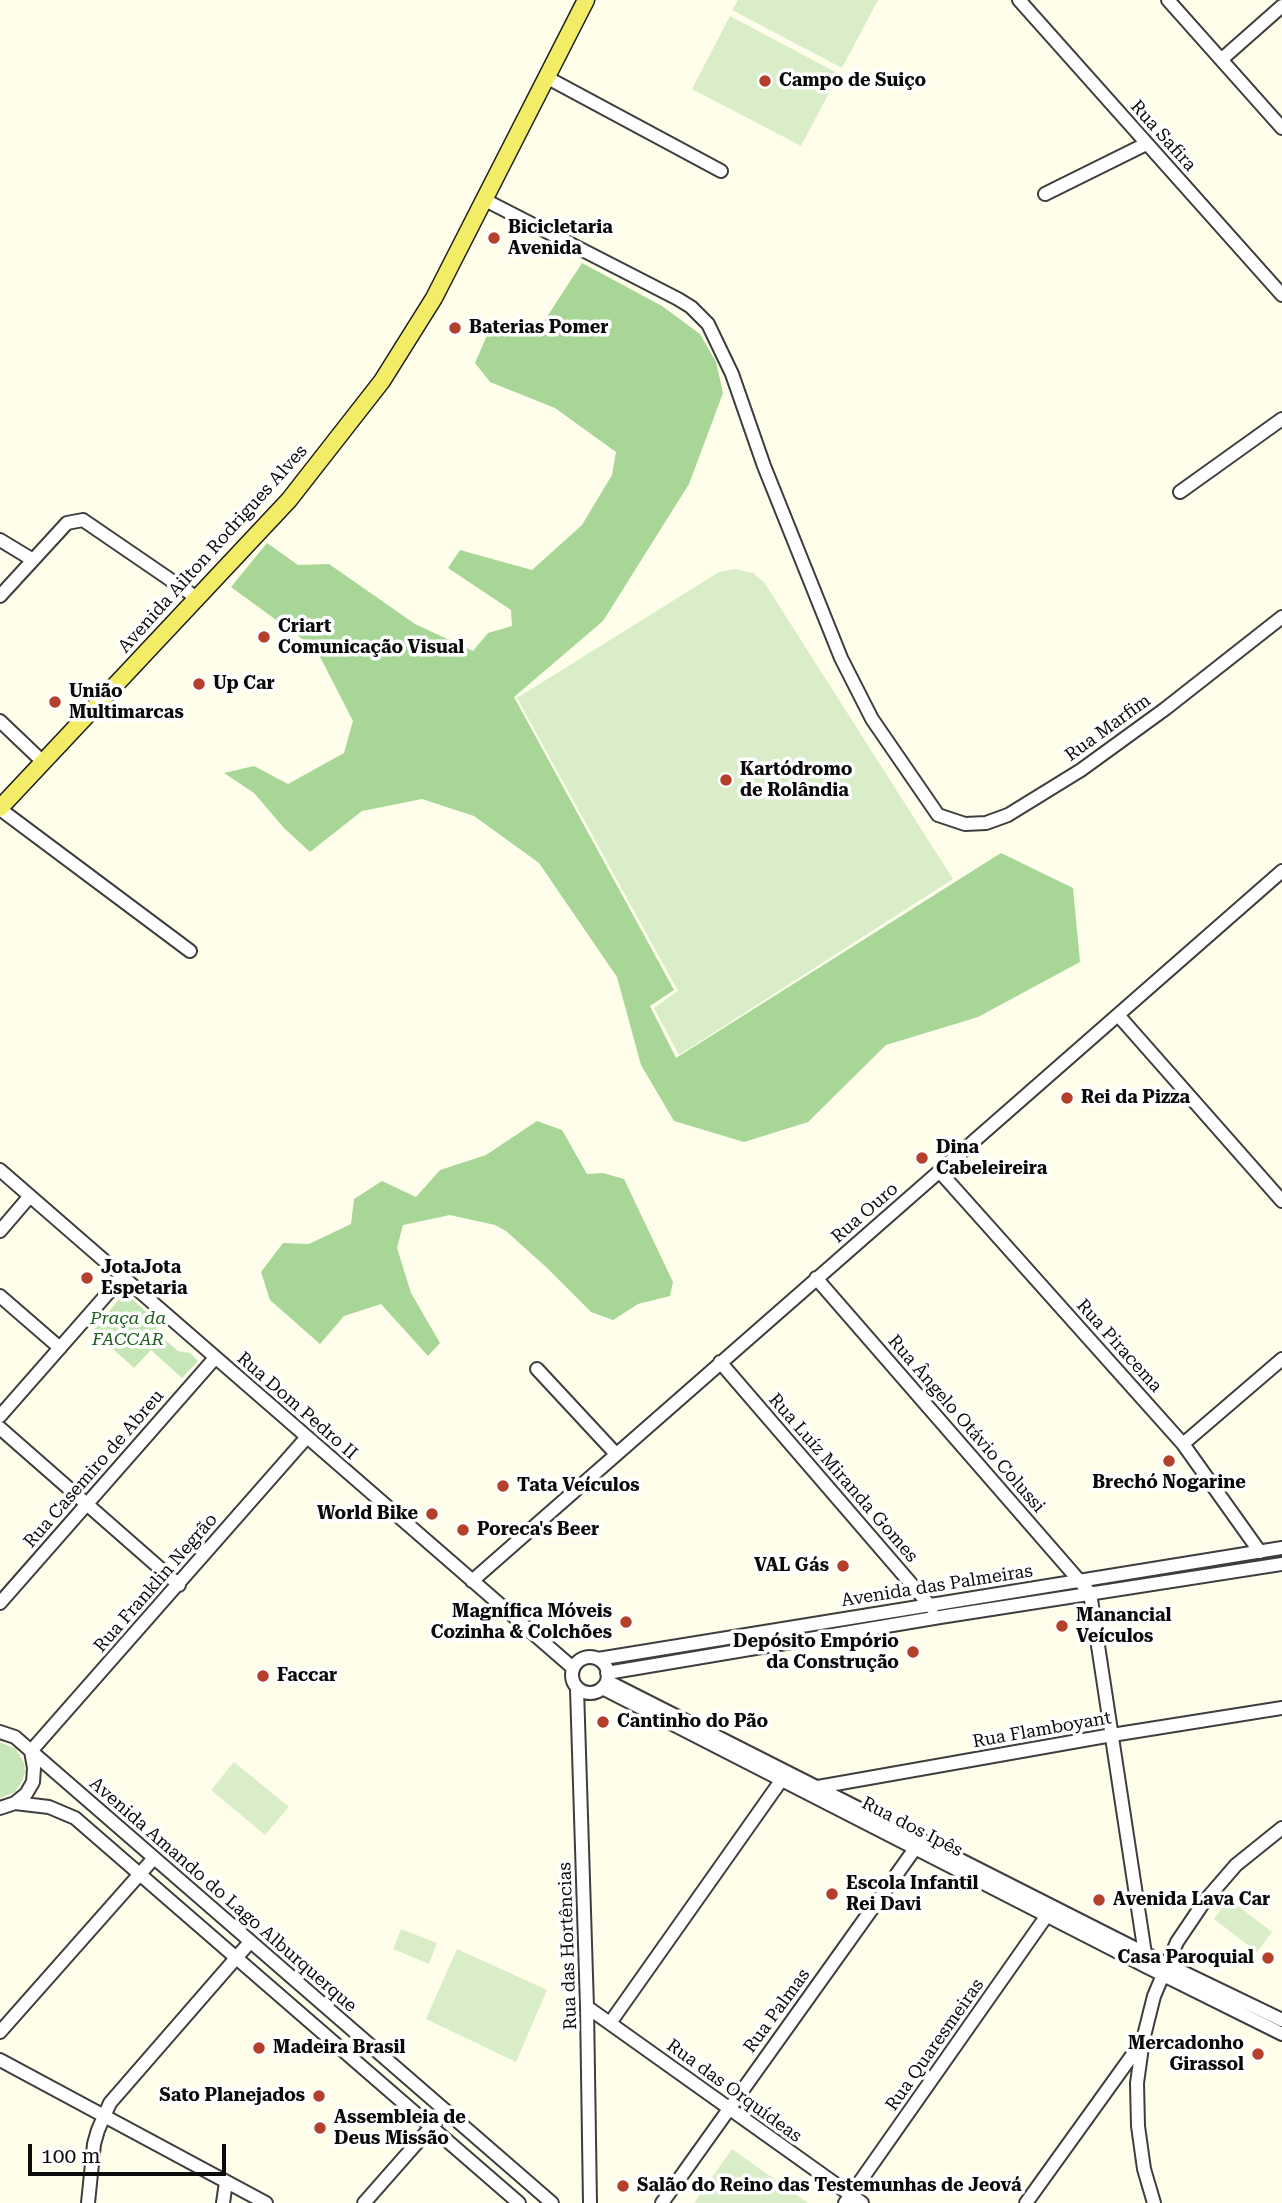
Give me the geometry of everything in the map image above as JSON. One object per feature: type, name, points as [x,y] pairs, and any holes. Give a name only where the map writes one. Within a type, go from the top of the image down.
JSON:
[{"type":"main road","name":"Avenida Ailton Rodrigues Alves","points":[[0,808],[289,500],[382,381],[424,315],[586,0]]},
{"type":"street","name":"Rua Safira","points":[[1019,0],[1282,295]]},
{"type":"street","points":[[1168,0],[1282,128]]},
{"type":"street","points":[[1222,59],[1282,6]]},
{"type":"street","points":[[546,78],[721,171]]},
{"type":"street","points":[[1045,194],[1146,144]]},
{"type":"street","name":"Rua Marfim","points":[[485,200],[678,299],[691,307],[708,324],[732,374],[773,489],[841,657],[872,719],[938,815],[965,824],[986,823],[1008,815],[1091,763],[1282,617]]},
{"type":"street","points":[[1180,492],[1282,419]]},
{"type":"street","points":[[0,596],[67,523],[83,520],[197,598]]},
{"type":"street","points":[[0,540],[33,560]]},
{"type":"street","points":[[0,721],[43,762]]},
{"type":"street","points":[[0,808],[190,951]]},
{"type":"street","name":"Rua Ouro","points":[[472,1581],[1282,871]]},
{"type":"street","points":[[1118,1015],[1282,1201]]},
{"type":"street","name":"Rua Dom Pedro II","points":[[0,1170],[573,1668]]},
{"type":"street","name":"Rua Piracema","points":[[940,1172],[1183,1444],[1260,1552]]},
{"type":"street","points":[[0,1231],[30,1196]]},
{"type":"street","points":[[0,1416],[123,1276]]},
{"type":"street","name":"Rua Ângelo Otávio Colussi","points":[[816,1278],[1090,1593]]},
{"type":"street","points":[[0,1296],[60,1348]]},
{"type":"street","name":"Rua Casemiro de Abreu","points":[[0,1603],[215,1358]]},
{"type":"street","points":[[1183,1444],[1282,1359]]},
{"type":"street","name":"Rua Luíz Miranda Gomes","points":[[720,1362],[940,1617]]},
{"type":"street","points":[[537,1369],[616,1454]]},
{"type":"street","points":[[0,1428],[179,1585]]},
{"type":"street","name":"Rua Franklin Negrão","points":[[31,1751],[307,1437]]},
{"type":"street","name":"Avenida das Palmeiras","points":[[598,1659],[1282,1548]]},
{"type":"street","name":"Avenida das Palmeiras","points":[[606,1680],[940,1617],[1282,1564]]},
{"type":"street","points":[[1090,1593],[1147,1967]]},
{"type":"street","points":[[582,1658],[598,1659],[604,1664],[606,1680],[591,1694],[577,1689],[571,1679],[573,1668],[582,1658]]},
{"type":"street","name":"Rua dos Ipês","points":[[606,1680],[784,1776],[1050,1911],[1145,1953],[1164,1969],[1282,2034]]},
{"type":"street","name":"Rua das Hortências","points":[[577,1689],[590,2203]]},
{"type":"street","name":"Rua Flamboyant","points":[[816,1792],[1112,1735],[1282,1708]]},
{"type":"street","points":[[0,1724],[15,1737]]},
{"type":"street","points":[[0,1732],[15,1737]]},
{"type":"street","name":"Avenida Amando do Lago Alburquerque","points":[[15,1737],[552,2203]]},
{"type":"street","points":[[6,1808],[26,1794],[33,1782],[31,1751]]},
{"type":"street","points":[[610,2023],[784,1776]]},
{"type":"street","points":[[6,1808],[49,1807],[75,1818],[519,2203]]},
{"type":"street","points":[[1154,2203],[1144,2168],[1138,2126],[1137,2083],[1143,2040],[1164,1969],[1190,1922],[1219,1883],[1254,1849],[1282,1828]]},
{"type":"street","name":"Rua Palmas","points":[[662,2203],[918,1844]]},
{"type":"street","points":[[0,2032],[154,1858]]},
{"type":"street","name":"Rua dos Ipês","points":[[1050,1911],[1147,1967],[1164,1969],[1282,2020]]},
{"type":"street","name":"Rua Quaresmeiras","points":[[848,2199],[1050,1911]]},
{"type":"street","points":[[88,2203],[94,2144],[110,2103],[250,1942]]},
{"type":"street","name":"Rua das Orquídeas","points":[[587,2007],[848,2199],[862,2203]]},
{"type":"street","points":[[1026,2203],[1143,2040]]},
{"type":"street","points":[[0,2060],[266,2203]]},
{"type":"street","points":[[364,2203],[445,2111]]},
{"type":"street","points":[[223,2203],[226,2182]]},
{"type":"green space","name":"Campo de Suiço","points":[[738,0],[878,0],[842,68],[732,10]]},
{"type":"green space","name":"Campo de Suiço","points":[[730,16],[839,74],[801,146],[692,89]]},
{"type":"green space","points":[[582,263],[662,306],[700,334],[716,362],[723,393],[689,484],[603,621],[514,697],[674,990],[650,1006],[676,1058],[1001,853],[1073,888],[1080,962],[978,1017],[886,1045],[808,1122],[744,1142],[674,1121],[641,1065],[617,977],[539,863],[474,816],[422,799],[362,811],[310,852],[284,828],[254,793],[224,773],[254,766],[288,784],[344,753],[353,721],[316,649],[231,587],[267,543],[298,565],[329,564],[415,624],[473,651],[488,633],[512,626],[511,610],[448,568],[460,550],[532,570],[582,525],[612,475],[616,452],[555,408],[490,382],[475,363],[492,324],[537,332]]},
{"type":"green space","name":"Kartódromo de Rolândia","points":[[735,569],[753,573],[764,582],[953,879],[679,1055],[654,1008],[678,991],[517,698],[719,572]]},
{"type":"green space","points":[[537,1121],[562,1130],[587,1174],[603,1173],[624,1179],[673,1282],[670,1296],[638,1304],[613,1320],[591,1312],[506,1231],[495,1225],[450,1215],[403,1225],[397,1248],[411,1293],[440,1343],[428,1356],[381,1304],[344,1316],[320,1344],[270,1300],[261,1272],[283,1243],[309,1244],[351,1224],[354,1199],[382,1181],[416,1197],[440,1170],[486,1155]]},
{"type":"green space","name":"Praça da FACCAR","points":[[127,1295],[156,1320],[157,1333],[178,1351],[190,1353],[198,1361],[182,1378],[151,1350],[134,1368],[93,1331],[120,1298]]},
{"type":"green space","points":[[0,1742],[16,1749],[24,1763],[25,1772],[15,1792],[0,1798]]},
{"type":"green space","points":[[234,1762],[289,1807],[265,1835],[211,1790]]},
{"type":"green space","points":[[1229,1899],[1272,1932],[1257,1952],[1214,1919]]},
{"type":"green space","points":[[401,1929],[437,1943],[429,1964],[393,1949]]},
{"type":"green space","points":[[457,1949],[547,1990],[516,2062],[426,2019]]},
{"type":"green space","points":[[732,2149],[808,2203],[694,2203]]},
{"type":"place","name":"Campo de Suiço","points":[[765,81]]},
{"type":"place","name":"Bicicletaria Avenida","points":[[494,238]]},
{"type":"place","name":"Baterias Pomer","points":[[455,328]]},
{"type":"place","name":"Criart Comunicação Visual","points":[[264,637]]},
{"type":"place","name":"Up Car","points":[[199,684]]},
{"type":"place","name":"União Multimarcas","points":[[55,702]]},
{"type":"place","name":"Kartódromo de Rolândia","points":[[726,780]]},
{"type":"place","name":"Rei da Pizza","points":[[1067,1098]]},
{"type":"place","name":"Dina Cabeleireira","points":[[922,1158]]},
{"type":"place","name":"JotaJota Espetaria","points":[[87,1278]]},
{"type":"place","name":"Brechó Nogarine","points":[[1169,1461]]},
{"type":"place","name":"Tata Veículos","points":[[503,1486]]},
{"type":"place","name":"World Bike","points":[[432,1514]]},
{"type":"place","name":"Poreca's Beer","points":[[463,1530]]},
{"type":"place","name":"VAL Gás","points":[[843,1566]]},
{"type":"place","name":"Magnífica Móveis Cozinha & Colchões","points":[[626,1622]]},
{"type":"place","name":"Manancial Veículos","points":[[1062,1626]]},
{"type":"place","name":"Depósito Empório da Construção","points":[[913,1652]]},
{"type":"place","name":"Faccar","points":[[263,1676]]},
{"type":"place","name":"Cantinho do Pão","points":[[603,1722]]},
{"type":"place","name":"Escola Infantil Rei Davi","points":[[832,1894]]},
{"type":"place","name":"Avenida Lava Car","points":[[1099,1900]]},
{"type":"place","name":"Casa Paroquial","points":[[1268,1958]]},
{"type":"place","name":"Madeira Brasil","points":[[259,2048]]},
{"type":"place","name":"Mercadonho Girassol","points":[[1258,2054]]},
{"type":"place","name":"Sato Planejados","points":[[319,2096]]},
{"type":"place","name":"Assembleia de Deus Missão","points":[[320,2128]]},
{"type":"place","name":"Salão do Reino das Testemunhas de Jeová","points":[[623,2186]]}]
